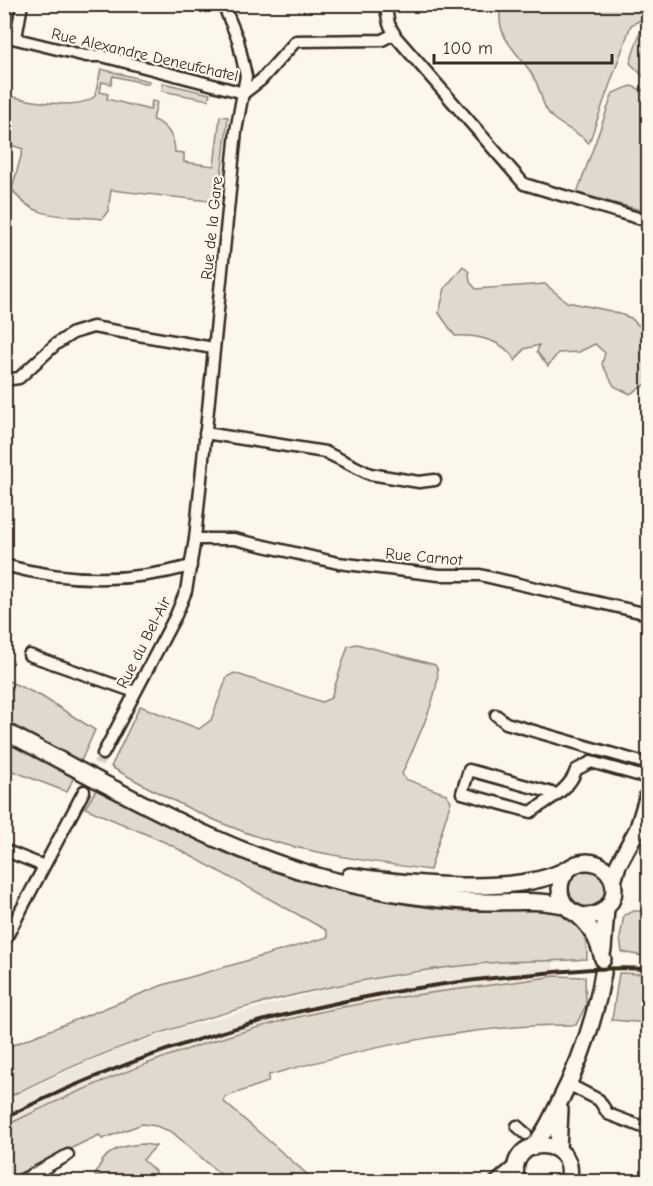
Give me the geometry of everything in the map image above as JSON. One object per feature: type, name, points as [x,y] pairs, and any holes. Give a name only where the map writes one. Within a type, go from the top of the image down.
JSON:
[{"type":"main road","points":[[4,731],[212,836],[276,861],[334,880],[401,894],[478,902],[535,900],[591,915],[606,908]]},
{"type":"main road","points":[[569,868],[560,882],[562,898],[570,909],[591,928],[598,940],[603,958],[606,908],[611,900],[613,882],[618,865],[638,828],[648,795]]},
{"type":"main road","points":[[276,861],[358,877],[462,885],[539,881],[554,877],[581,862],[595,862],[629,843]]},
{"type":"main road","points":[[595,862],[603,867],[613,882]]},
{"type":"main road","points":[[525,1136],[541,1137],[566,1089],[588,1039],[603,973]]},
{"type":"main road","points":[[558,1150],[558,1119],[566,1089]]},
{"type":"main road","points":[[525,1136],[558,1150],[567,1160],[570,1179]]},
{"type":"main road","points":[[517,1182],[516,1164],[522,1154],[525,1136]]},
{"type":"street","points":[[16,38],[22,4]]},
{"type":"street","name":"Rue de la Gare","points":[[195,539],[236,131],[246,76],[238,40],[223,4]]},
{"type":"street","points":[[385,4],[394,34],[524,184],[648,221]]},
{"type":"street","points":[[244,93],[261,80],[296,41],[382,40],[394,34]]},
{"type":"street","name":"Rue Alexandre Deneufchatel","points":[[4,36],[86,56],[102,56],[244,93]]},
{"type":"street","points":[[4,380],[19,378],[56,344],[73,333],[93,327],[213,348]]},
{"type":"street","points":[[205,433],[325,452],[370,474],[419,482],[435,480]]},
{"type":"street","name":"Rue du Bel-Air","points":[[103,754],[176,615],[186,591],[195,539]]},
{"type":"street","name":"Rue Carnot","points":[[195,539],[234,539],[338,563],[439,574],[480,575],[648,614]]},
{"type":"street","points":[[4,565],[42,575],[109,579],[156,576],[191,566]]},
{"type":"street","points":[[29,655],[135,692]]},
{"type":"street","points":[[496,715],[506,723],[648,764]]},
{"type":"street","points":[[556,794],[469,770],[462,793],[531,812],[556,794],[572,782],[576,770],[591,762],[648,778]]},
{"type":"street","points":[[4,942],[84,791]]},
{"type":"street","points":[[4,850],[44,866]]},
{"type":"street","points":[[566,1089],[599,1100],[608,1114],[648,1129]]},
{"type":"street","points":[[19,1182],[68,1155]]},
{"type":"street","points":[[495,1182],[516,1164]]},
{"type":"shaded area","points":[[501,5],[648,5],[648,16],[631,25],[589,143],[550,115],[537,83],[505,37],[501,28]]},
{"type":"shaded area","points":[[648,25],[648,81],[630,63],[641,29]]},
{"type":"shaded area","points":[[101,69],[149,81],[148,84],[113,76],[111,84],[102,82],[100,92],[108,94],[107,99],[150,110],[152,101],[157,102],[153,120],[169,132],[174,142],[175,152],[184,153],[184,162],[214,166],[220,116],[228,117],[218,202],[111,190],[108,211],[102,219],[40,212],[20,199],[12,189],[23,149],[5,143],[5,95],[26,100],[65,104],[87,101],[95,96]]},
{"type":"shaded area","points":[[163,83],[210,94],[208,100],[162,91]]},
{"type":"shaded area","points":[[631,86],[648,92],[648,212],[577,193],[613,93]]},
{"type":"shaded area","points":[[463,266],[469,272],[470,282],[476,289],[545,284],[567,302],[611,311],[631,318],[638,325],[648,328],[648,383],[630,394],[614,386],[602,364],[605,353],[595,344],[579,352],[558,353],[548,366],[537,352],[539,345],[524,349],[515,361],[504,348],[489,340],[455,336],[439,313],[445,288]]},
{"type":"shaded area","points":[[357,644],[435,665],[438,673],[432,701],[402,774],[405,779],[446,794],[451,801],[430,870],[318,852],[260,837],[194,811],[111,767],[140,706],[199,729],[211,720],[227,677],[234,673],[322,702],[331,698],[348,646]]},
{"type":"shaded area","points":[[4,679],[41,696],[95,730],[67,792],[5,768]]},
{"type":"shaded area","points":[[96,790],[206,843],[316,885],[355,895],[435,908],[474,911],[543,907],[554,910],[564,914],[580,927],[585,939],[587,959],[505,962],[419,971],[297,994],[174,1028],[115,1049],[5,1099],[5,1048],[163,985],[328,937],[326,930],[169,844],[85,808]]},
{"type":"shaded area","points":[[587,870],[600,875],[605,888],[600,901],[587,906],[574,901],[569,888],[574,875]]},
{"type":"shaded area","points":[[634,911],[648,911],[648,957],[622,952],[620,938],[624,915]]},
{"type":"shaded area","points":[[553,962],[555,976],[369,1002],[207,1044],[106,1079],[5,1126],[5,1099],[111,1052],[171,1031],[339,986],[478,964]]},
{"type":"shaded area","points":[[619,973],[648,974],[648,1023],[612,1020]]},
{"type":"shaded area","points":[[555,976],[585,977],[586,1005],[576,1025],[498,1028],[421,1039],[345,1055],[269,1075],[268,1082],[225,1097],[223,1101],[315,1181],[228,1181],[172,1132],[142,1124],[102,1139],[99,1135],[5,1180],[5,1126],[48,1105],[137,1068],[229,1036],[323,1011],[393,998]]},
{"type":"shaded area","points":[[144,1144],[156,1146],[143,1160],[156,1172],[148,1181],[112,1181],[105,1177],[95,1176],[98,1167],[113,1151]]},
{"type":"tunnel","points":[[84,791],[103,754]]},
{"type":"railway","points":[[4,1118],[64,1090],[188,1043],[316,1008],[381,994],[513,976],[597,969],[648,969]]}]
